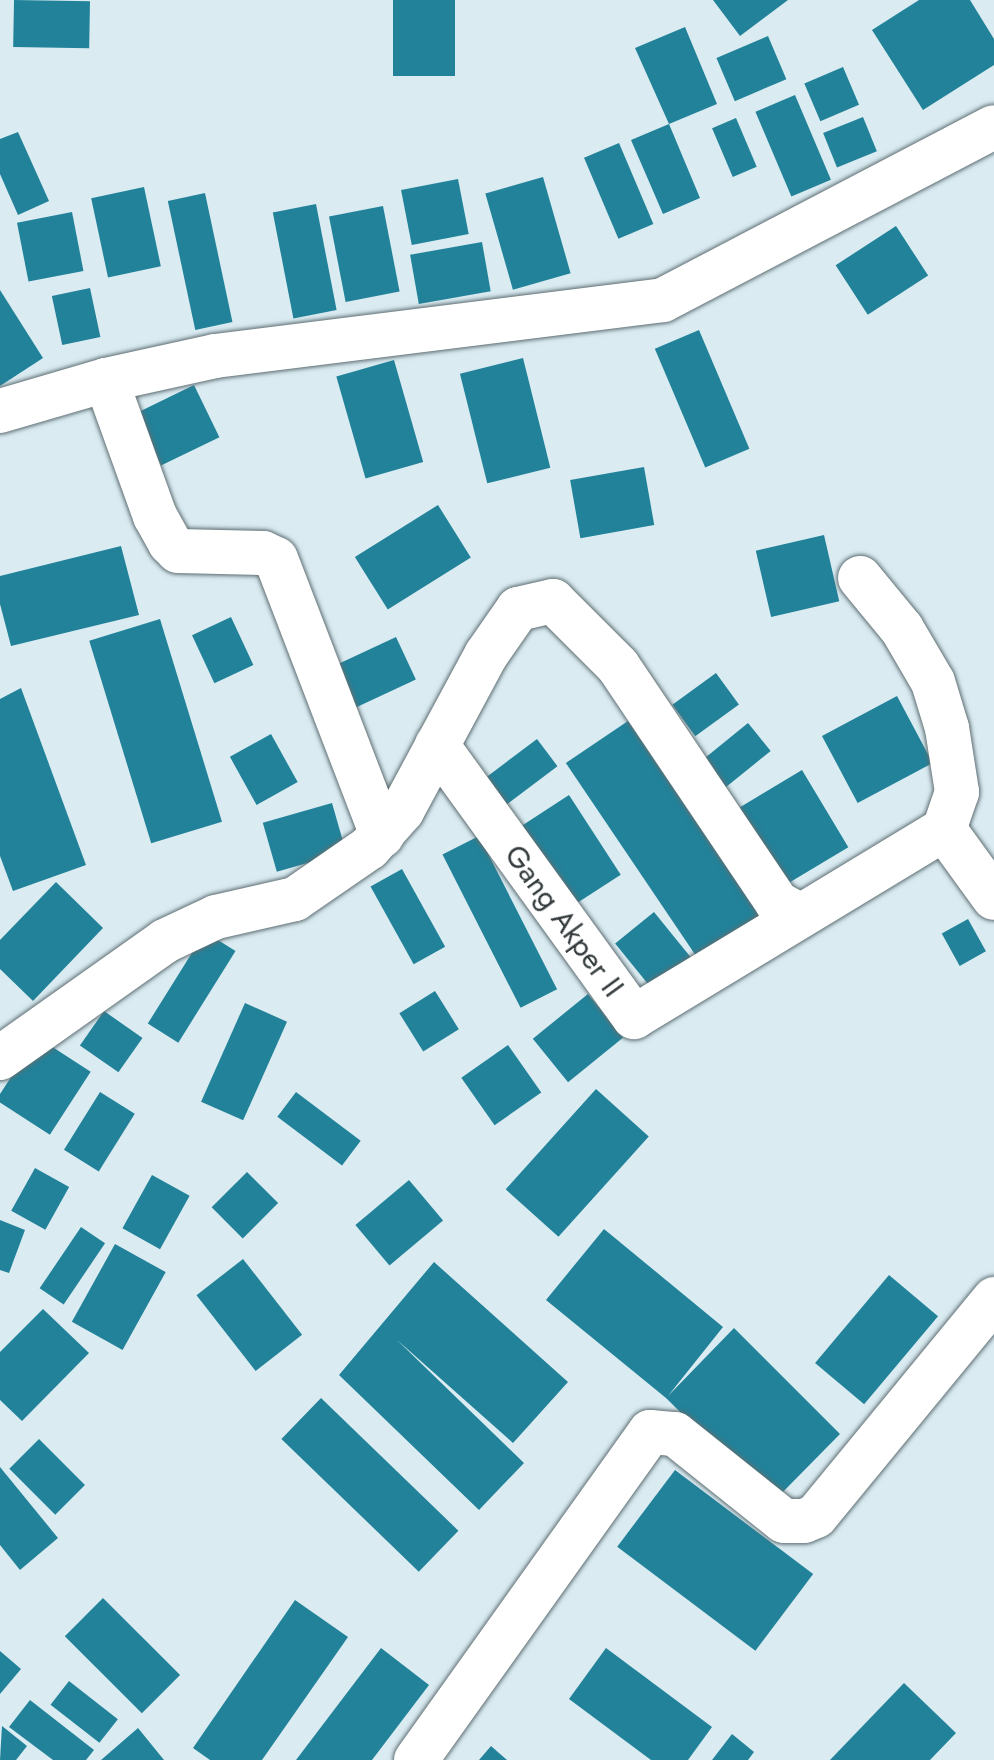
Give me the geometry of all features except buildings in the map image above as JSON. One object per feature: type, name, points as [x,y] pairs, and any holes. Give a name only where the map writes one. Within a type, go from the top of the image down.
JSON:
[{"type":"street","points":[[0,411],[106,380],[215,356],[663,300],[994,127]]},
{"type":"street","points":[[106,380],[155,516],[170,543],[178,551],[263,553],[276,559],[382,835]]},
{"type":"street","points":[[860,578],[902,629],[933,682],[947,728],[957,792],[944,829],[994,898]]},
{"type":"street","points":[[0,1058],[165,941],[216,917],[295,899],[382,835],[402,811],[486,655],[518,609],[553,601],[618,666],[777,903],[800,915]]},
{"type":"street","name":"Gang Akper II","points":[[437,745],[634,1017],[944,829]]},
{"type":"street","points":[[416,1760],[650,1432],[675,1434],[784,1521],[804,1521],[816,1516],[994,1299]]}]
